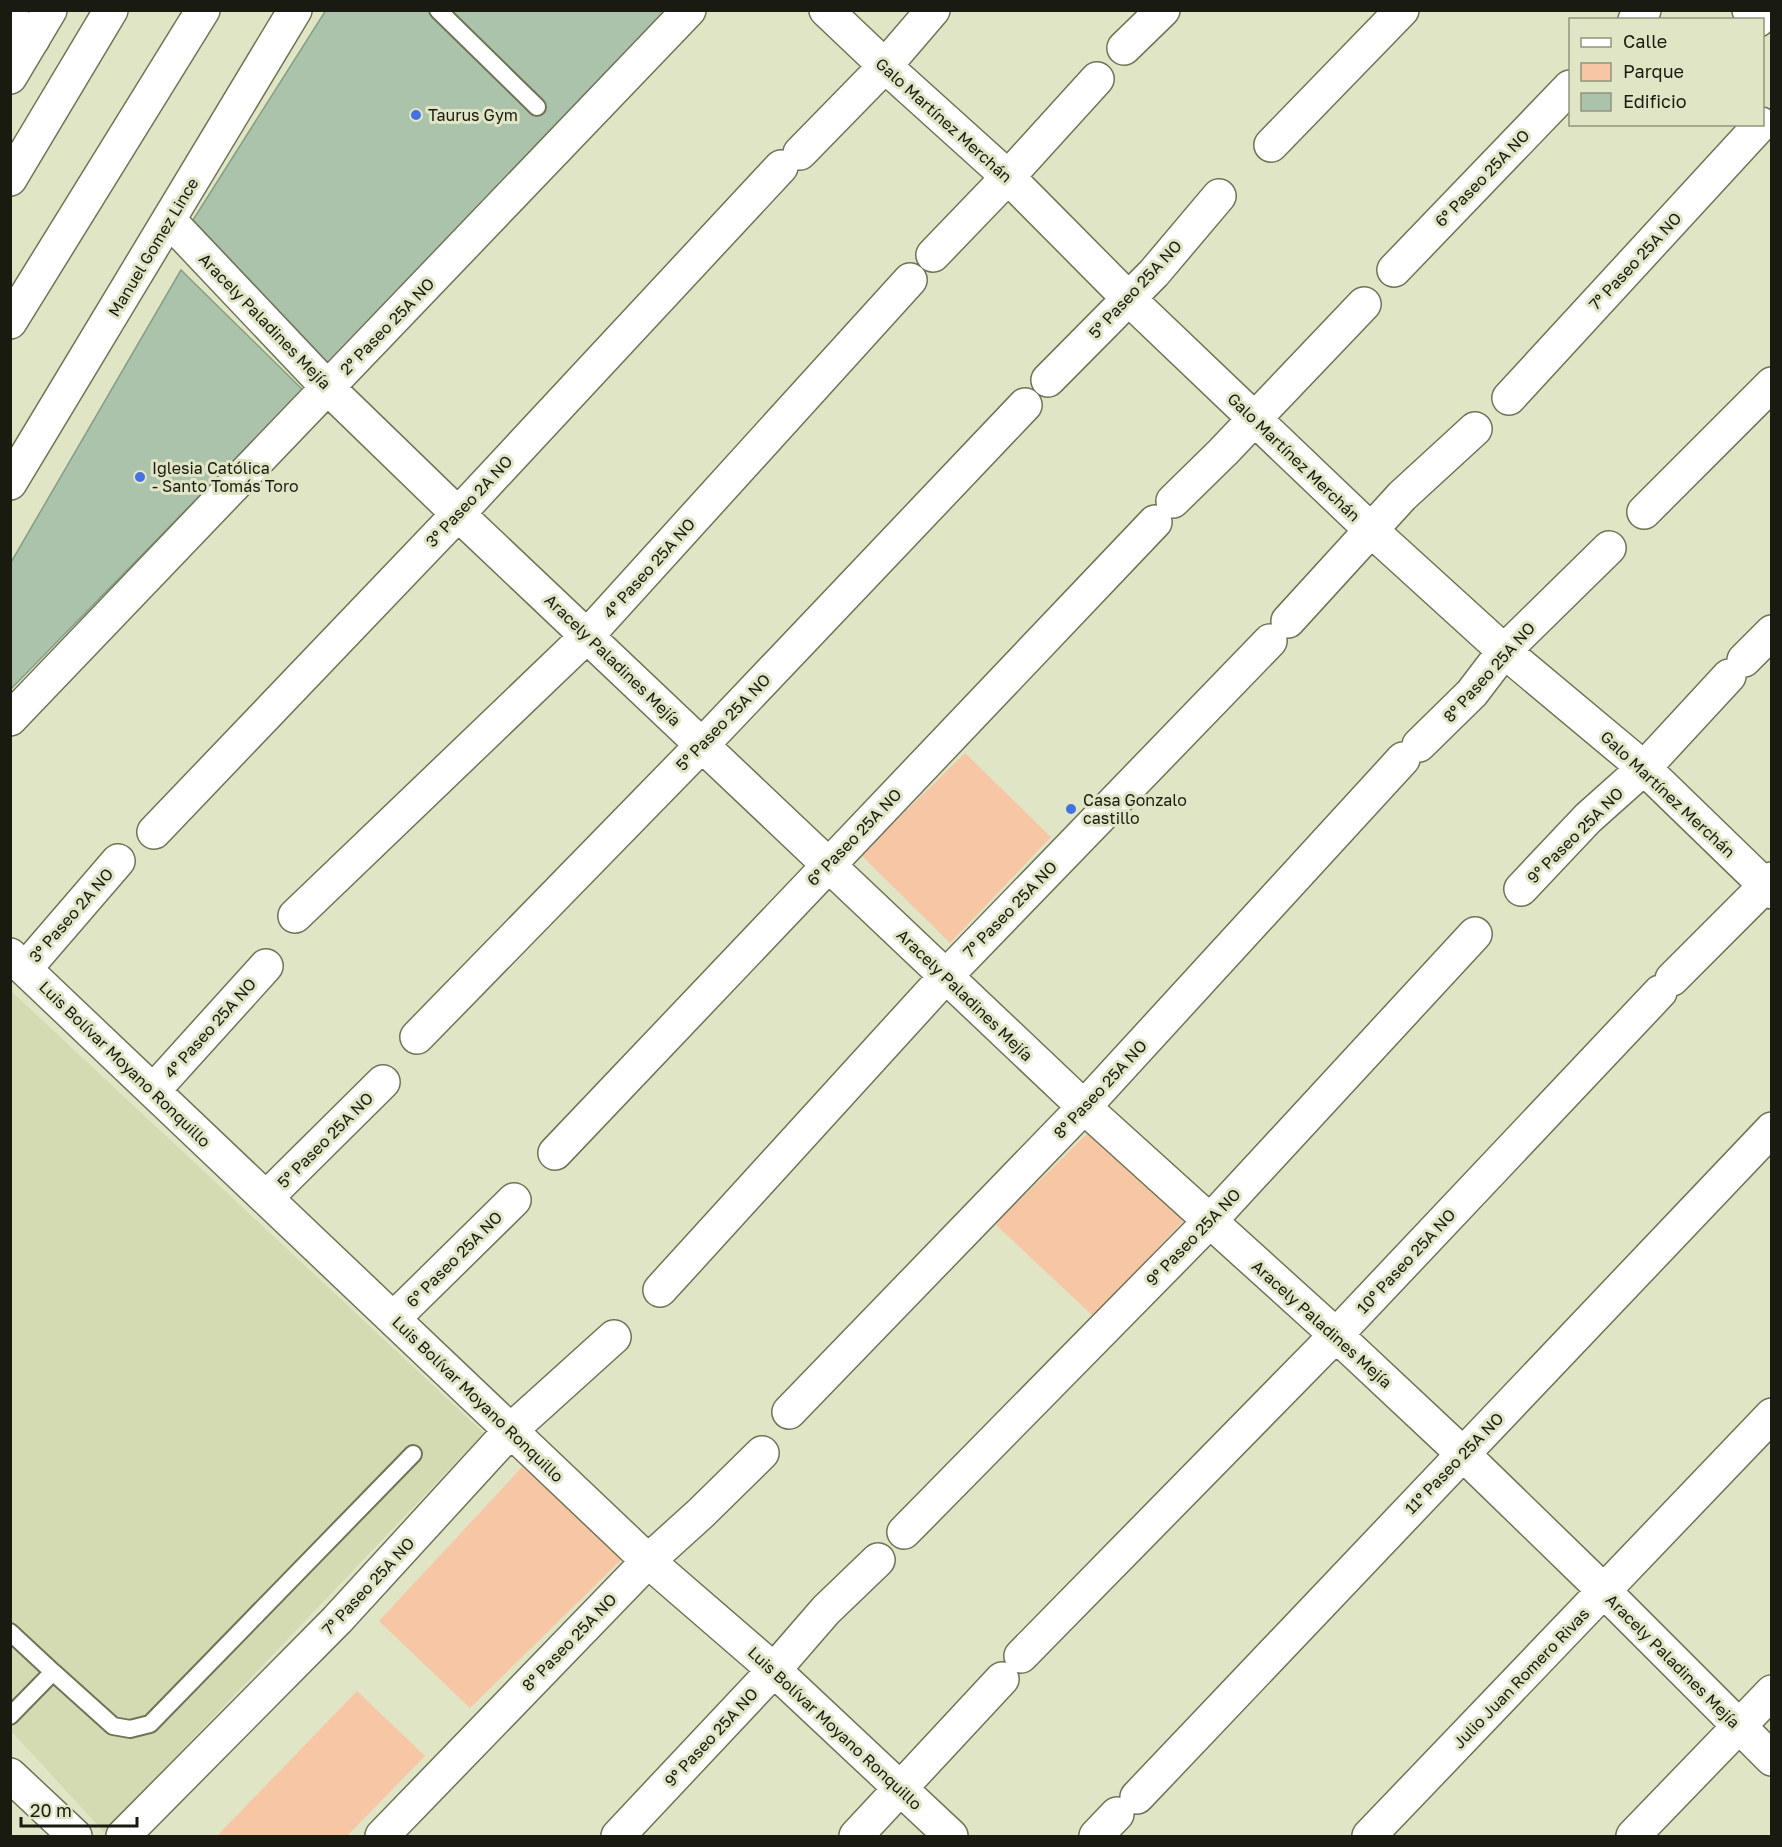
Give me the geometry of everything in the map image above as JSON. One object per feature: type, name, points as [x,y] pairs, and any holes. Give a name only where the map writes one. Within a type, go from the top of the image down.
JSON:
[{"type":"street","points":[[10,77],[22,28],[50,10]]},
{"type":"street","points":[[10,179],[111,10]]},
{"type":"street","points":[[10,322],[202,10]]},
{"type":"street","name":"Manuel Gomez Lince","points":[[10,483],[295,10]]},
{"type":"street","name":"2º Paseo 25A NO","points":[[10,719],[689,10]]},
{"type":"street","name":"Galo Martínez Merchán","points":[[826,10],[1008,177],[1129,299],[1371,530],[1504,651],[1644,768],[1769,886]]},
{"type":"street","name":"3º Paseo 2A NO","points":[[154,832],[458,514],[791,160],[885,66],[933,10]]},
{"type":"street","points":[[1124,48],[1163,10]]},
{"type":"street","points":[[1271,145],[1402,10]]},
{"type":"street","points":[[933,255],[1097,79]]},
{"type":"street","name":"6º Paseo 25A NO","points":[[1394,270],[1569,88]]},
{"type":"street","name":"7º Paseo 25A NO","points":[[1509,398],[1760,126]]},
{"type":"street","name":"5º Paseo 25A NO","points":[[1048,380],[1154,273],[1219,196]]},
{"type":"street","name":"Aracely Paladines Mejía","points":[[169,220],[328,388],[458,514],[1084,1107],[1336,1335],[1463,1454],[1772,1759]]},
{"type":"street","name":"4º Paseo 25A NO","points":[[295,916],[587,636],[910,280]]},
{"type":"street","name":"6º Paseo 25A NO","points":[[555,1153],[1364,304]]},
{"type":"street","points":[[1644,512],[1772,384]]},
{"type":"street","name":"5º Paseo 25A NO","points":[[417,1037],[702,745],[1025,405]]},
{"type":"street","name":"7º Paseo 25A NO","points":[[660,1290],[946,976],[1279,631],[1402,496],[1475,429]]},
{"type":"street","name":"8º Paseo 25A NO","points":[[789,1413],[1084,1107],[1411,752],[1472,693],[1504,651],[1610,548]]},
{"type":"street","name":"9º Paseo 25A NO","points":[[1521,889],[1588,818],[1644,768],[1772,632]]},
{"type":"street","name":"3º Paseo 2A NO","points":[[18,962],[118,861]]},
{"type":"street","name":"10º Paseo 25A NO","points":[[856,1836],[1012,1667],[1336,1335],[1666,985],[1769,886]]},
{"type":"street","name":"9º Paseo 25A NO","points":[[904,1532],[1209,1222],[1475,934]]},
{"type":"street","name":"Luis Bolívar Moyano Ronquillo","points":[[18,962],[648,1561],[774,1670],[951,1836]]},
{"type":"street","name":"4º Paseo 25A NO","points":[[153,1090],[266,966]]},
{"type":"street","name":"5º Paseo 25A NO","points":[[266,1198],[383,1082]]},
{"type":"street","name":"11º Paseo 25A NO","points":[[1116,1816],[1772,1129]]},
{"type":"street","name":"6º Paseo 25A NO","points":[[393,1319],[514,1200]]},
{"type":"street","name":"7º Paseo 25A NO","points":[[123,1836],[337,1620],[511,1430],[614,1337]]},
{"type":"street","name":"Julio Juan Romero Rivas","points":[[1369,1836],[1772,1415]]},
{"type":"street","name":"8º Paseo 25A NO","points":[[382,1836],[648,1561],[701,1514],[762,1453]]},
{"type":"street","name":"9º Paseo 25A NO","points":[[618,1836],[774,1670],[826,1610],[878,1560]]},
{"type":"street","points":[[1633,1836],[1772,1692]]},
{"type":"street","points":[[10,1775],[75,1836]]},
{"type":"lane","points":[[438,10],[537,107]]},
{"type":"lane","points":[[10,1632],[113,1726],[130,1729],[150,1724],[413,1454]]},
{"type":"lane","points":[[10,1716],[53,1672]]},
{"type":"shaded area","points":[[10,990],[484,1433],[104,1832],[11,1731]]},
{"type":"green space","points":[[965,753],[1051,837],[950,943],[861,855]]},
{"type":"green space","points":[[1094,1127],[1188,1216],[1093,1316],[995,1224]]},
{"type":"green space","points":[[524,1465],[624,1557],[470,1708],[379,1621]]},
{"type":"green space","points":[[357,1691],[425,1756],[347,1836],[217,1836]]},
{"type":"building","name":"Taurus Gym","points":[[326,10],[672,10],[334,369],[193,220]]},
{"type":"building","name":"Iglesia Católica - Santo Tomás Toro","points":[[181,270],[303,390],[10,690],[10,564]]},
{"type":"place","name":"Taurus Gym","points":[[416,115]]},
{"type":"place","name":"Iglesia Católica - Santo Tomás Toro","points":[[140,477]]},
{"type":"place","name":"Casa Gonzalo castillo","points":[[1071,809]]}]
